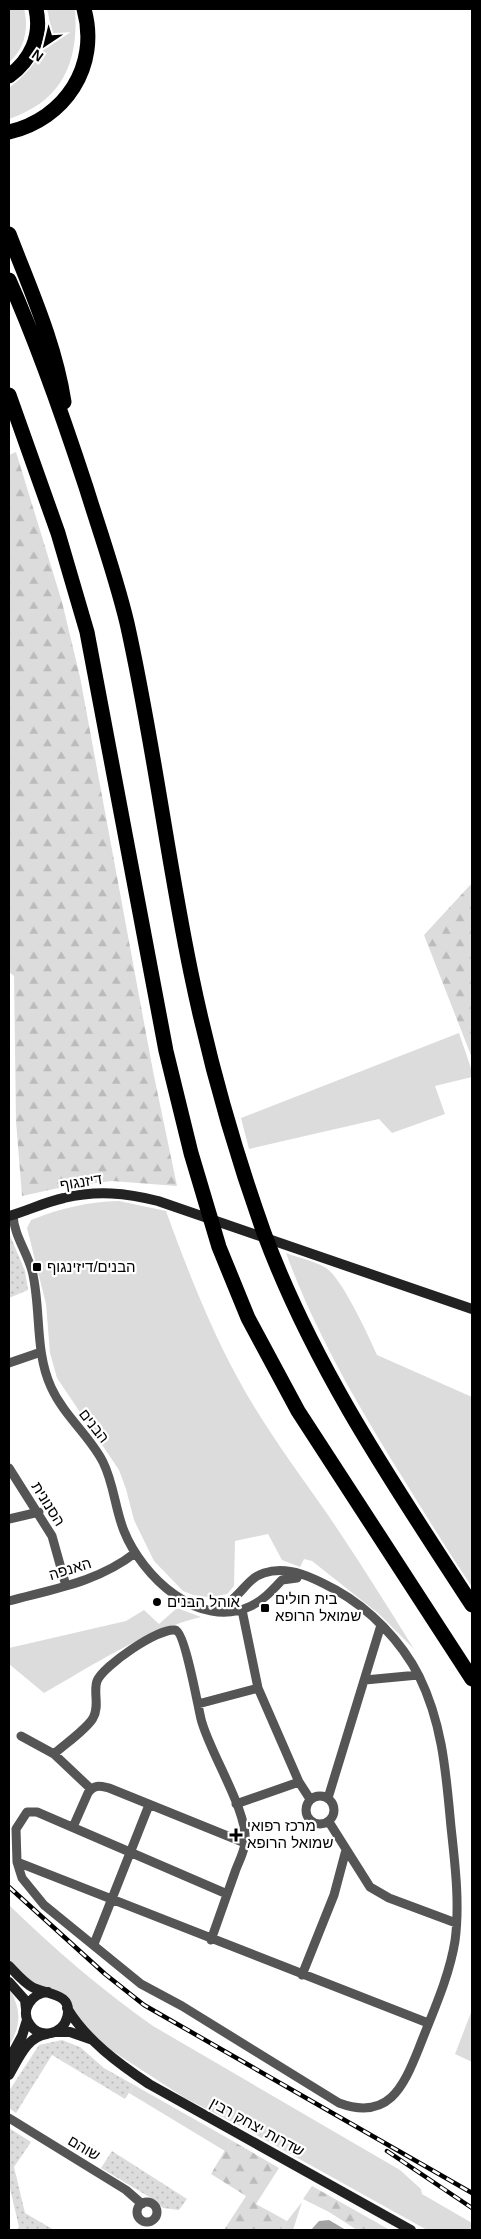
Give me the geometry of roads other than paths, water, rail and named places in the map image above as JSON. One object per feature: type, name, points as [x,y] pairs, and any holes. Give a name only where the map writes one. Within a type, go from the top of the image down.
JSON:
[{"type":"highway","points":[[9,76],[21,67],[30,54],[36,38],[39,21],[36,9]]},
{"type":"highway","points":[[9,132],[33,124],[49,114],[62,104],[73,88],[86,56],[88,38],[84,9]]},
{"type":"highway","points":[[9,234],[49,337],[60,374],[71,442]]},
{"type":"highway","points":[[9,280],[49,377],[111,564],[127,623],[194,988],[228,1118],[256,1208],[292,1300],[340,1397],[366,1442],[472,1604]]},
{"type":"highway","points":[[9,395],[58,532],[88,632],[166,1051],[191,1153],[219,1247],[248,1318],[286,1390],[472,1679]]},
{"type":"highway","points":[[9,413],[38,474]]},
{"type":"main road","name":"דיזנגוף","points":[[11,1215],[63,1198],[87,1193],[117,1192],[158,1201],[472,1309]]},
{"type":"main road","points":[[9,1966],[30,1986],[59,1996],[67,2008],[65,2023],[51,2033],[41,2034],[30,2042],[9,2075]]},
{"type":"main road","points":[[9,1982],[25,2000],[27,2014],[35,2030],[51,2033]]},
{"type":"main road","points":[[9,2060],[19,2042],[27,2014],[35,1996],[48,1992]]},
{"type":"main road","name":"שדרות יצחק רבין","points":[[67,2008],[73,2018],[94,2040],[124,2067],[167,2094],[411,2230]]},
{"type":"main road","name":"שדרות יצחק רבין","points":[[51,2033],[70,2032],[94,2040]]},
{"type":"street","name":"הבנים","points":[[11,1215],[33,1275],[41,1352],[55,1394],[70,1418],[104,1463],[124,1530],[135,1553],[153,1575],[183,1600],[196,1607],[222,1612],[242,1610],[253,1606],[272,1592],[282,1580],[301,1577]]},
{"type":"street","points":[[9,1363],[41,1352]]},
{"type":"street","name":"הסנונית","points":[[9,1468],[39,1512],[52,1536],[66,1586]]},
{"type":"street","points":[[9,1519],[39,1512]]},
{"type":"street","name":"האנפה","points":[[9,1601],[95,1577],[135,1553]]},
{"type":"street","points":[[217,1610],[233,1600],[245,1586],[264,1573],[279,1572],[327,1585],[346,1596],[393,1636],[418,1675],[437,1721],[442,1743],[457,1891],[455,1940],[448,1968],[409,2074],[399,2091],[383,2104],[363,2109],[352,2108],[339,2103],[191,2011],[141,1984],[94,1944],[44,1906],[22,1878],[16,1862],[16,1829],[27,1812],[37,1812],[227,1894]]},
{"type":"street","points":[[242,1610],[258,1688],[299,1782],[310,1799]]},
{"type":"street","points":[[328,1798],[381,1625]]},
{"type":"street","points":[[54,1754],[93,1719],[96,1711],[97,1682],[103,1671],[134,1648],[157,1635],[174,1630],[180,1635],[203,1726],[236,1804],[243,1825],[245,1843],[211,1940]]},
{"type":"street","points":[[365,1680],[418,1675]]},
{"type":"street","points":[[198,1704],[258,1688]]},
{"type":"street","points":[[21,1736],[54,1754],[91,1789]]},
{"type":"street","points":[[236,1804],[299,1782]]},
{"type":"street","points":[[74,1827],[91,1789],[97,1786],[109,1788],[245,1843]]},
{"type":"street","points":[[319,1796],[328,1798],[335,1809],[329,1822],[320,1825],[310,1821],[306,1808],[310,1799],[319,1796]]},
{"type":"street","points":[[94,1944],[149,1805]]},
{"type":"street","points":[[329,1822],[370,1887],[389,1898],[456,1923]]},
{"type":"street","points":[[302,1975],[334,1895],[346,1850]]},
{"type":"street","points":[[16,1862],[211,1940],[428,2023]]},
{"type":"street","name":"שוהם","points":[[9,2118],[126,2190],[142,2204]]},
{"type":"street","points":[[139,2230],[140,2218],[138,2210],[142,2204],[149,2203],[155,2208],[156,2214],[148,2230]]},
{"type":"street","points":[[140,2218],[145,2222],[152,2221]]},
{"type":"railway","points":[[9,1887],[105,1974],[144,2005],[472,2193]]},
{"type":"railway","points":[[387,2151],[472,2208]]},
{"type":"place","name":"הבנים/דיזינגוף","points":[[37,1267]]},
{"type":"place","name":"אוהל הבנים","points":[[157,1602]]},
{"type":"place","name":"בית חולים שמואל הרופא","points":[[265,1608]]},
{"type":"place","name":"מרכז רפואי שמואל הרופא","points":[[236,1835]]}]
